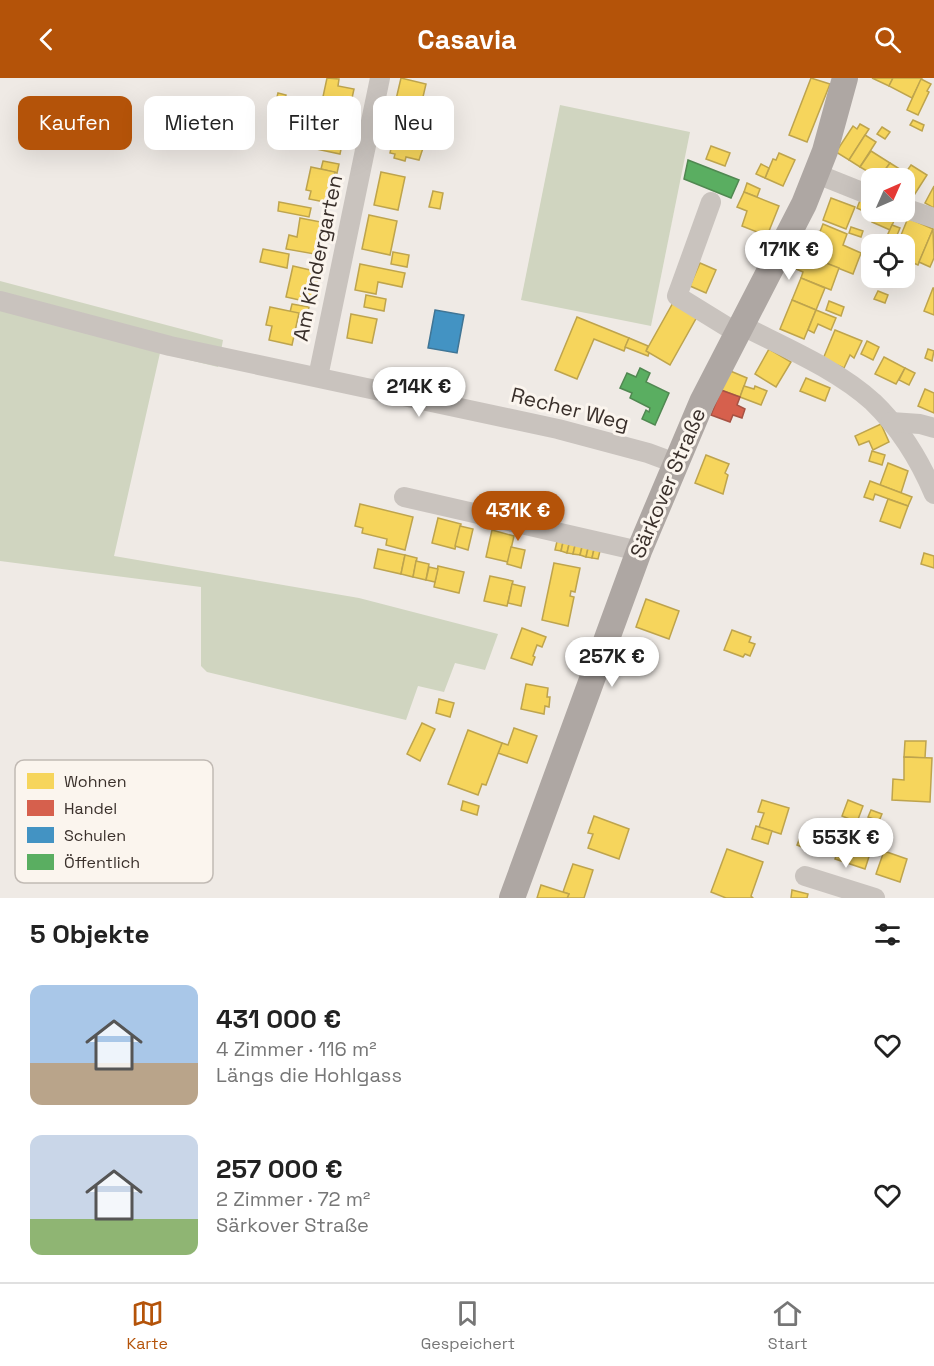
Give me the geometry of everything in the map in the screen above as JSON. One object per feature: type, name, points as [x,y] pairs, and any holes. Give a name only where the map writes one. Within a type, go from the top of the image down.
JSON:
[{"type":"main road","name":"Särkover Straße","points":[[512,898],[639,551],[675,462],[702,402],[817,174],[845,78]]},
{"type":"street","name":"Am Kindergarten","points":[[318,377],[380,78]]},
{"type":"street","points":[[817,174],[861,192]]},
{"type":"street","points":[[711,202],[677,296],[739,329],[791,350],[850,384],[873,402],[891,422],[924,471],[934,494]]},
{"type":"street","points":[[915,212],[934,218]]},
{"type":"street","name":"Recher Weg","points":[[0,301],[170,345],[558,429],[675,462]]},
{"type":"street","points":[[891,422],[920,424],[934,428]]},
{"type":"street","points":[[404,497],[639,551]]},
{"type":"street","points":[[805,876],[873,898]]},
{"type":"green space","points":[[560,105],[690,132],[651,326],[521,300]]},
{"type":"green space","points":[[0,281],[223,340],[218,367],[160,353],[114,556],[359,598],[498,634],[485,670],[455,663],[444,692],[418,686],[406,720],[207,672],[201,666],[201,587],[0,561]]},
{"type":"building: Wohnen","points":[[327,78],[339,79],[338,86],[354,89],[352,96],[323,96]]},
{"type":"building: Wohnen","points":[[401,78],[426,84],[423,96],[397,96]]},
{"type":"building: Wohnen","points":[[811,78],[830,84],[807,142],[789,135]]},
{"type":"building: Wohnen","points":[[872,78],[893,78],[889,86]]},
{"type":"building: Wohnen","points":[[893,78],[922,78],[912,98],[889,86]]},
{"type":"building: Wohnen","points":[[921,79],[931,84],[918,115],[907,110]]},
{"type":"building: Wohnen","points":[[913,120],[924,125],[922,131],[910,125]]},
{"type":"building: Wohnen","points":[[860,124],[869,129],[849,160],[836,152],[853,126],[857,129]]},
{"type":"building: Wohnen","points":[[882,127],[890,132],[885,139],[877,134]]},
{"type":"building: Wohnen","points":[[865,135],[876,142],[860,167],[849,160]]},
{"type":"building: Wohnen","points":[[711,146],[730,153],[725,166],[706,159]]},
{"type":"building: Wohnen","points":[[321,150],[341,150],[340,154]]},
{"type":"building: Wohnen","points":[[391,150],[422,150],[419,160],[406,157],[405,161],[394,158],[395,154],[390,153]]},
{"type":"building: Wohnen","points":[[871,151],[890,163],[886,168],[860,167]]},
{"type":"building: Wohnen","points":[[779,153],[795,160],[783,186],[765,178],[773,159],[776,160]]},
{"type":"building: Wohnen","points":[[323,161],[339,164],[337,173],[321,169]]},
{"type":"building: Wohnen","points":[[890,163],[898,168],[886,168]]},
{"type":"building: Wohnen","points":[[761,164],[769,168],[765,178],[756,174]]},
{"type":"building: Wohnen","points":[[911,165],[927,175],[915,194],[915,168],[909,168]]},
{"type":"building: Wohnen","points":[[311,167],[335,172],[330,203],[309,199],[311,191],[306,190]]},
{"type":"building: Wohnen","points":[[381,172],[405,177],[398,210],[374,205]]},
{"type":"building: Wohnen","points":[[747,183],[760,189],[757,197],[744,192]]},
{"type":"building: Wohnen","points":[[934,186],[934,208],[925,203]]},
{"type":"building: Wohnen","points":[[433,191],[443,193],[440,209],[429,207]]},
{"type":"building: Wohnen","points":[[744,192],[779,206],[767,236],[742,226],[747,211],[737,207]]},
{"type":"building: Wohnen","points":[[831,198],[855,207],[846,229],[823,220]]},
{"type":"building: Wohnen","points":[[861,198],[861,210],[857,208]]},
{"type":"building: Wohnen","points":[[279,202],[311,208],[309,217],[278,211]]},
{"type":"building: Wohnen","points":[[369,215],[397,221],[390,255],[362,249]]},
{"type":"building: Wohnen","points":[[300,218],[326,223],[320,255],[286,249],[289,235],[297,237]]},
{"type":"building: Wohnen","points":[[915,221],[933,229],[918,265],[915,264],[915,234],[901,234],[906,222]]},
{"type":"building: Wohnen","points":[[872,222],[894,222],[890,230]]},
{"type":"building: Wohnen","points":[[823,224],[847,234],[843,245],[861,253],[853,274],[810,257]]},
{"type":"building: Wohnen","points":[[892,225],[900,228],[898,234],[888,234]]},
{"type":"building: Wohnen","points":[[851,227],[863,231],[861,237],[849,233]]},
{"type":"building: Wohnen","points":[[933,229],[934,258],[930,267],[919,262]]},
{"type":"building: Wohnen","points":[[263,249],[289,254],[287,268],[260,262]]},
{"type":"building: Wohnen","points":[[393,252],[409,255],[407,267],[391,264]]},
{"type":"building: Wohnen","points":[[800,253],[839,268],[831,290],[801,278],[803,272],[794,268]]},
{"type":"building: Wohnen","points":[[700,263],[716,270],[706,293],[690,286]]},
{"type":"building: Wohnen","points":[[360,264],[405,273],[402,287],[378,282],[376,294],[355,290]]},
{"type":"building: Wohnen","points":[[293,266],[319,272],[313,303],[286,297]]},
{"type":"building: Wohnen","points":[[801,278],[825,288],[816,310],[792,300]]},
{"type":"building: Wohnen","points":[[934,288],[934,315],[924,311]]},
{"type":"building: Wohnen","points":[[878,291],[888,295],[885,303],[874,299]]},
{"type":"building: Wohnen","points":[[366,295],[386,299],[384,311],[364,307]]},
{"type":"building: Wohnen","points":[[792,300],[816,310],[804,339],[780,329]]},
{"type":"building: Wohnen","points":[[674,301],[698,315],[670,365],[646,351]]},
{"type":"building: Wohnen","points":[[829,301],[844,307],[841,316],[826,310]]},
{"type":"building: Wohnen","points":[[292,304],[309,307],[307,316],[290,312]]},
{"type":"building: Wohnen","points":[[270,307],[299,313],[292,345],[269,340],[272,326],[266,325]]},
{"type":"building: Wohnen","points":[[816,310],[836,318],[831,330],[818,324],[814,333],[808,330]]},
{"type":"building: Wohnen","points":[[351,314],[377,319],[372,343],[347,338]]},
{"type":"building: Wohnen","points":[[577,317],[629,338],[624,351],[594,339],[577,379],[555,370]]},
{"type":"building: Wohnen","points":[[835,330],[862,341],[854,358],[850,355],[844,368],[823,359]]},
{"type":"building: Wohnen","points":[[629,338],[648,346],[646,351],[649,353],[648,356],[625,347]]},
{"type":"building: Wohnen","points":[[867,341],[879,347],[873,360],[861,354]]},
{"type":"building: Wohnen","points":[[769,349],[791,362],[776,387],[755,374]]},
{"type":"building: Wohnen","points":[[928,349],[934,351],[932,361],[925,358]]},
{"type":"building: Wohnen","points":[[884,357],[905,368],[896,384],[875,374]]},
{"type":"building: Wohnen","points":[[905,368],[915,373],[909,385],[899,380]]},
{"type":"building: Wohnen","points":[[728,370],[747,378],[740,397],[721,390]]},
{"type":"building: Wohnen","points":[[806,378],[830,388],[825,401],[800,391]]},
{"type":"building: Wohnen","points":[[744,386],[754,389],[755,386],[767,391],[761,405],[740,397]]},
{"type":"building: Wohnen","points":[[925,389],[934,393],[934,413],[918,406]]},
{"type":"building: Wohnen","points":[[881,424],[889,442],[873,450],[869,441],[859,445],[855,436]]},
{"type":"building: Wohnen","points":[[872,451],[885,455],[882,465],[869,461]]},
{"type":"building: Wohnen","points":[[706,455],[729,464],[725,473],[728,475],[723,494],[695,483]]},
{"type":"building: Wohnen","points":[[888,463],[908,471],[901,493],[880,485]]},
{"type":"building: Wohnen","points":[[870,481],[912,497],[908,506],[875,494],[873,500],[864,497]]},
{"type":"building: Wohnen","points":[[888,499],[908,506],[900,528],[880,521]]},
{"type":"building: Wohnen","points":[[360,504],[413,517],[405,550],[386,545],[387,539],[362,533],[363,528],[355,526]]},
{"type":"building: Wohnen","points":[[438,518],[461,524],[455,549],[432,543]]},
{"type":"building: Wohnen","points":[[460,526],[473,529],[468,550],[455,546]]},
{"type":"building: Wohnen","points":[[492,530],[514,536],[508,562],[486,557]]},
{"type":"building: Wohnen","points":[[558,537],[564,538],[561,551],[555,550]]},
{"type":"building: Wohnen","points":[[564,538],[570,540],[567,553],[561,551]]},
{"type":"building: Wohnen","points":[[570,540],[576,541],[573,554],[567,553]]},
{"type":"building: Wohnen","points":[[576,541],[583,543],[580,555],[573,554]]},
{"type":"building: Wohnen","points":[[583,543],[589,544],[586,557],[580,555]]},
{"type":"building: Wohnen","points":[[589,544],[595,545],[592,558],[586,557]]},
{"type":"building: Wohnen","points":[[595,545],[601,547],[598,559],[592,558]]},
{"type":"building: Wohnen","points":[[511,547],[525,550],[521,568],[507,564]]},
{"type":"building: Wohnen","points":[[378,549],[405,555],[401,574],[374,568]]},
{"type":"building: Wohnen","points":[[924,553],[934,556],[934,568],[921,564]]},
{"type":"building: Wohnen","points":[[405,555],[417,558],[413,577],[401,574]]},
{"type":"building: Wohnen","points":[[416,561],[429,564],[426,580],[413,577]]},
{"type":"building: Wohnen","points":[[554,563],[580,568],[575,592],[571,591],[570,596],[574,597],[568,626],[542,620]]},
{"type":"building: Wohnen","points":[[438,566],[464,572],[459,593],[434,587]]},
{"type":"building: Wohnen","points":[[429,567],[438,569],[435,582],[426,580]]},
{"type":"building: Wohnen","points":[[490,576],[513,581],[507,606],[484,601]]},
{"type":"building: Wohnen","points":[[512,584],[525,587],[521,606],[508,603]]},
{"type":"building: Wohnen","points":[[646,599],[679,611],[669,639],[636,627]]},
{"type":"building: Wohnen","points":[[522,628],[546,637],[542,647],[537,645],[532,665],[511,658]]},
{"type":"building: Wohnen","points":[[732,630],[751,637],[749,642],[755,644],[750,656],[745,654],[743,657],[724,650]]},
{"type":"building: Wohnen","points":[[526,684],[548,688],[549,707],[545,706],[544,714],[521,709]]},
{"type":"building: Wohnen","points":[[439,699],[454,703],[450,717],[436,713]]},
{"type":"building: Wohnen","points":[[422,723],[435,729],[420,761],[407,754]]},
{"type":"building: Wohnen","points":[[514,728],[537,736],[527,763],[498,753],[502,743],[508,745]]},
{"type":"building: Wohnen","points":[[468,730],[502,743],[486,785],[482,784],[478,795],[448,784]]},
{"type":"building: Wohnen","points":[[905,741],[926,741],[925,758],[904,757]]},
{"type":"building: Wohnen","points":[[904,757],[932,758],[930,802],[892,800],[893,779],[904,780]]},
{"type":"building: Wohnen","points":[[762,800],[789,808],[781,834],[759,827],[764,813],[758,812]]},
{"type":"building: Wohnen","points":[[848,800],[863,806],[857,822],[842,816]]},
{"type":"building: Wohnen","points":[[463,801],[479,806],[477,815],[461,810]]},
{"type":"building: Wohnen","points":[[871,810],[882,814],[879,821],[868,817]]},
{"type":"building: Wohnen","points":[[594,816],[629,829],[619,859],[588,848],[593,834],[588,833]]},
{"type":"building: Wohnen","points":[[805,825],[827,833],[819,854],[797,845]]},
{"type":"building: Wohnen","points":[[756,826],[772,831],[768,844],[752,839]]},
{"type":"building: Wohnen","points":[[844,830],[859,835],[860,830],[876,835],[865,869],[835,859]]},
{"type":"building: Wohnen","points":[[727,849],[763,862],[751,896],[753,898],[726,898],[711,892]]},
{"type":"building: Wohnen","points":[[884,851],[907,859],[900,882],[876,874]]},
{"type":"building: Wohnen","points":[[573,864],[593,870],[584,898],[567,898],[569,894],[563,892]]},
{"type":"building: Wohnen","points":[[541,885],[569,894],[567,898],[537,898]]},
{"type":"building: Wohnen","points":[[792,890],[808,894],[807,898],[791,898]]},
{"type":"building: Handel","points":[[721,390],[740,397],[737,405],[745,409],[742,418],[733,415],[730,422],[711,415]]},
{"type":"building: Schulen","points":[[435,310],[464,315],[457,353],[428,348]]},
{"type":"building: Öffentlich","points":[[688,160],[739,180],[731,198],[684,179]]},
{"type":"building: Öffentlich","points":[[640,368],[650,373],[646,382],[669,393],[655,425],[642,419],[646,410],[649,412],[650,408],[630,398],[632,393],[620,388],[627,373],[636,377]]}]
